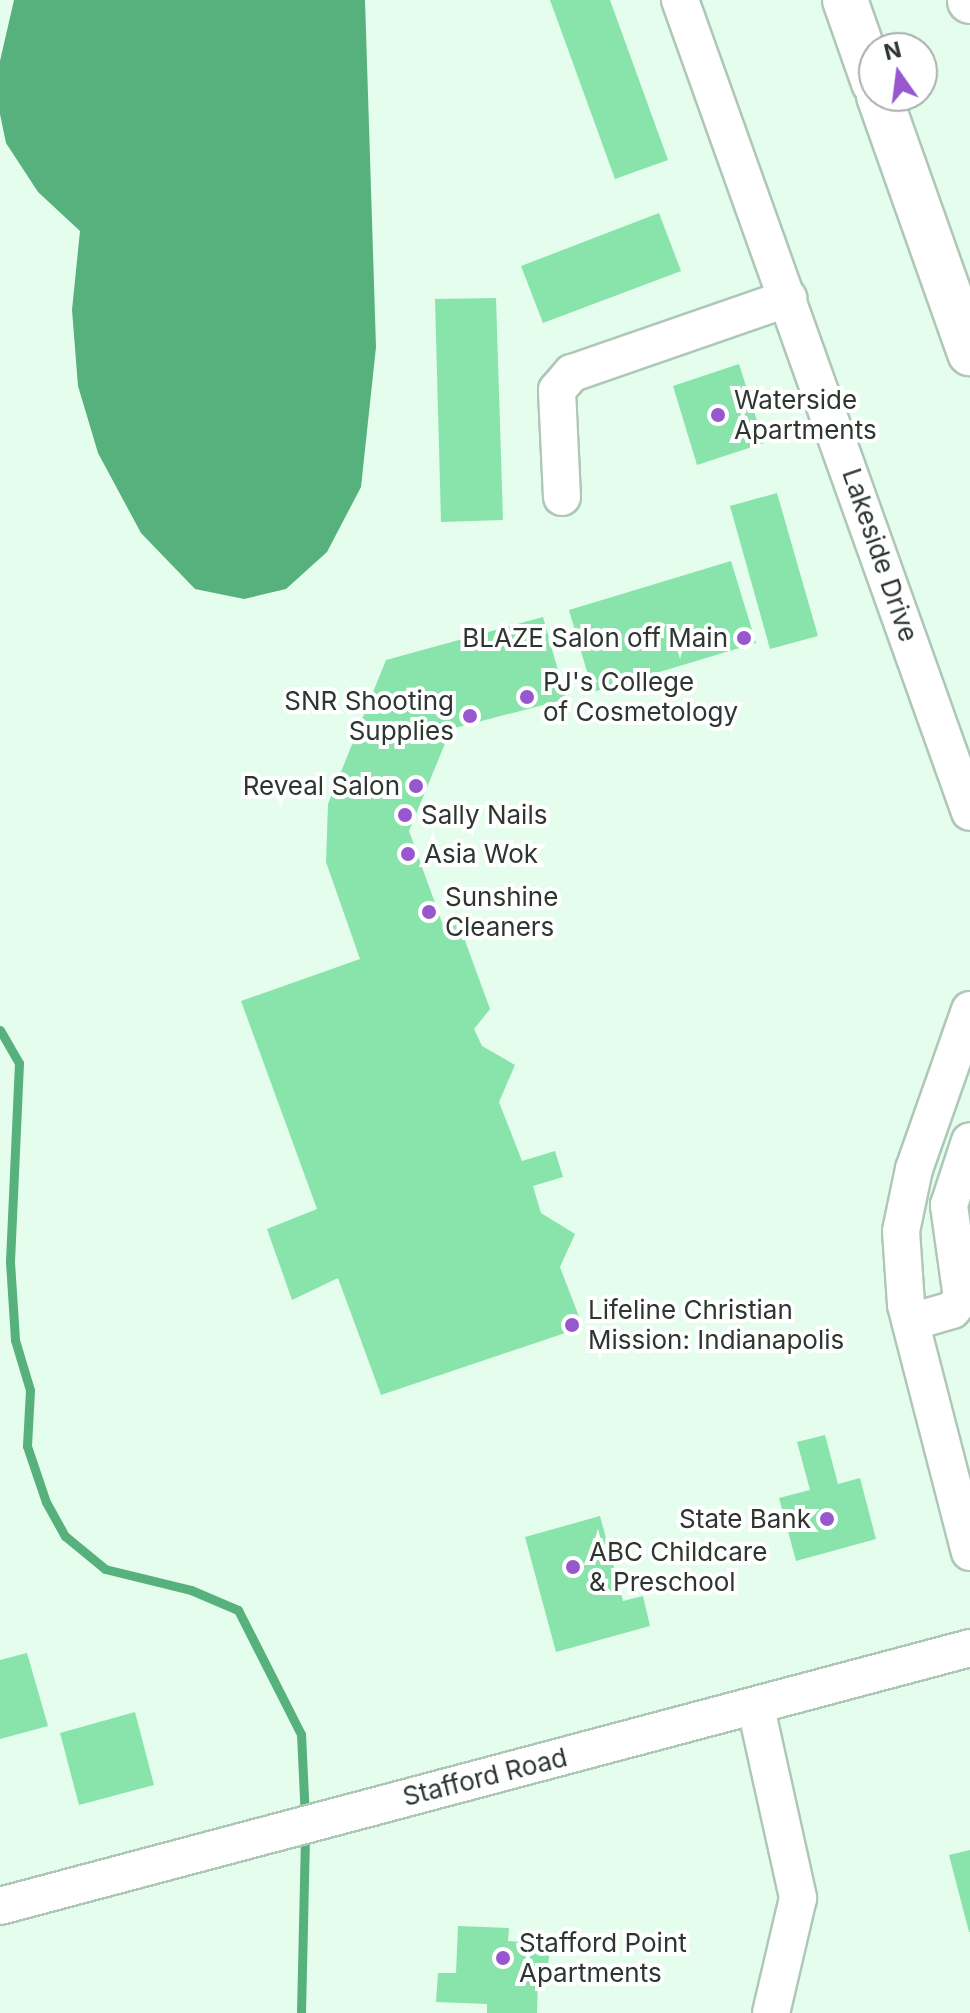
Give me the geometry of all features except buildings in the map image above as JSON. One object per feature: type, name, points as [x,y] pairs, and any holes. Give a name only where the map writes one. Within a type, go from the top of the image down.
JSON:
[{"type":"main road","points":[[845,0],[858,37]]},
{"type":"main road","points":[[885,112],[970,353]]},
{"type":"street","name":"Lakeside Drive","points":[[680,0],[970,812]]},
{"type":"street","points":[[562,497],[557,390],[572,373],[788,298]]},
{"type":"street","points":[[970,1010],[914,1169],[901,1231],[911,1322],[970,1552]]},
{"type":"street","points":[[911,1322],[952,1310],[962,1298],[949,1205],[970,1141]]},
{"type":"street","name":"Stafford Road","points":[[0,1906],[756,1708],[970,1648]]},
{"type":"street","points":[[756,1708],[798,1898],[771,2013]]},
{"type":"shaded area","points":[[14,0],[365,0],[376,347],[361,487],[327,552],[286,589],[244,599],[195,589],[141,533],[98,453],[78,386],[72,310],[80,231],[38,192],[6,143],[0,114],[0,61]]},
{"type":"waterway","points":[[0,1030],[19,1063],[10,1262],[15,1340],[30,1390],[27,1446],[46,1502],[65,1536],[105,1569],[191,1590],[238,1610],[301,1734],[305,1818]]},
{"type":"waterway","points":[[301,2013],[305,1832]]},
{"type":"place","name":"Waterside Apartments","points":[[718,415]]},
{"type":"place","name":"BLAZE Salon off Main","points":[[744,638]]},
{"type":"place","name":"PJ's College of Cosmetology","points":[[527,697]]},
{"type":"place","name":"SNR Shooting Supplies","points":[[470,716]]},
{"type":"place","name":"Reveal Salon","points":[[416,786]]},
{"type":"place","name":"Sally Nails","points":[[405,815]]},
{"type":"place","name":"Asia Wok","points":[[408,854]]},
{"type":"place","name":"Sunshine Cleaners","points":[[429,912]]},
{"type":"place","name":"Lifeline Christian Mission: Indianapolis","points":[[572,1325]]},
{"type":"place","name":"State Bank","points":[[827,1519]]},
{"type":"place","name":"ABC Childcare & Preschool","points":[[573,1567]]},
{"type":"place","name":"Stafford Point Apartments","points":[[503,1958]]}]
